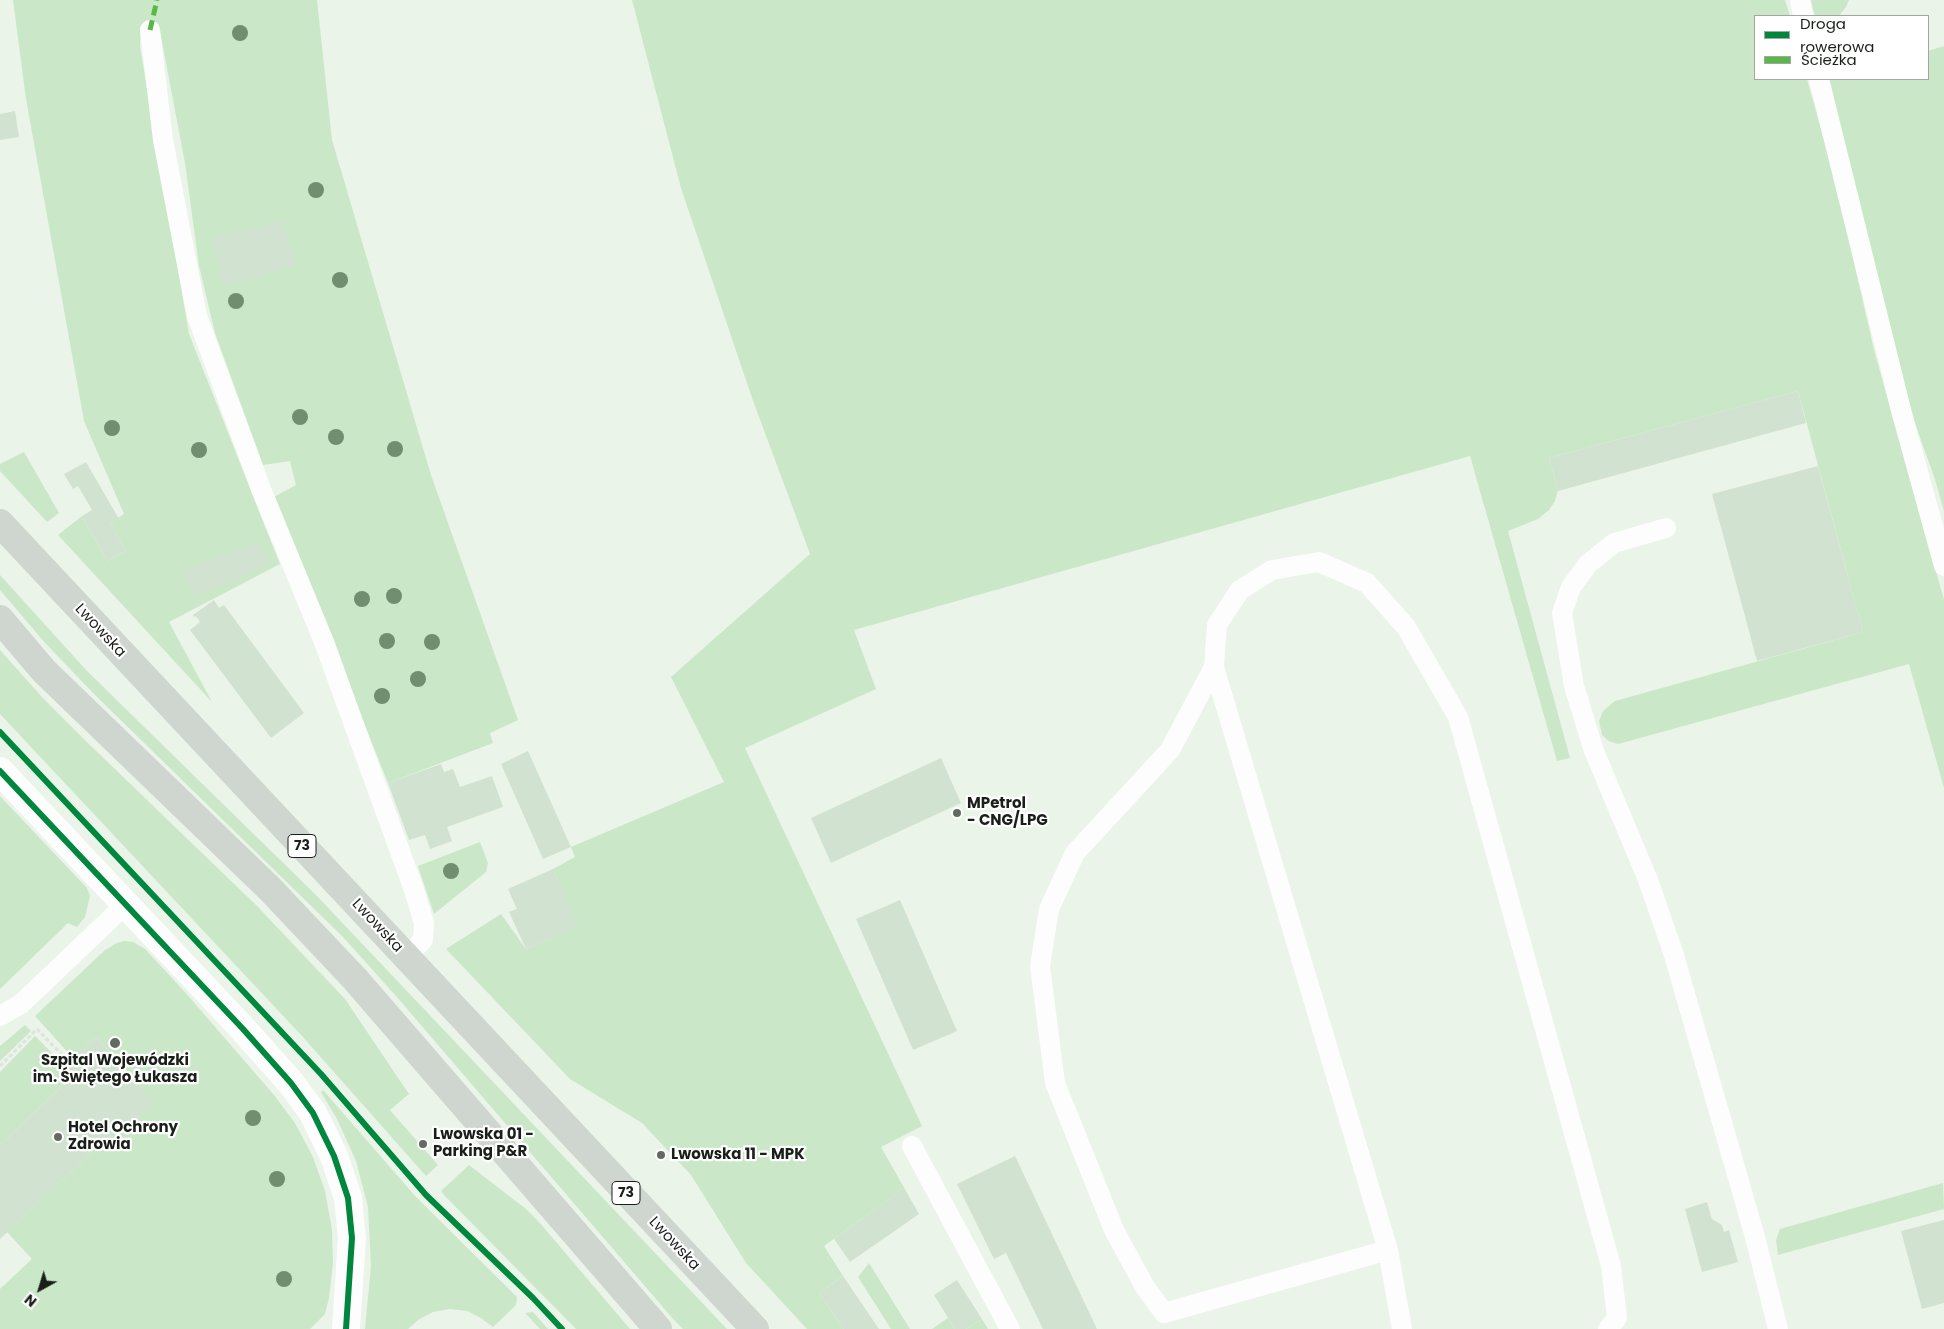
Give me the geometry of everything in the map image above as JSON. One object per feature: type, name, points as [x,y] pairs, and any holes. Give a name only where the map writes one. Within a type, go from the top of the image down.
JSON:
[{"type":"main road","name":"Lwowska","points":[[0,523],[755,1329]]},
{"type":"main road","points":[[0,619],[44,670],[270,890],[355,979],[658,1329]]},
{"type":"street","points":[[0,771],[291,1082],[313,1113],[334,1156],[348,1198],[352,1238],[346,1329]]},
{"type":"lane","points":[[1800,0],[1804,15]]},
{"type":"lane","points":[[150,30],[163,140],[196,316],[261,489],[324,642],[414,890],[424,923],[423,940],[406,957]]},
{"type":"lane","points":[[1819,80],[1901,410],[1944,566]]},
{"type":"lane","points":[[1666,528],[1614,544],[1588,564],[1571,587],[1562,613],[1574,686],[1585,723],[1594,751],[1648,880],[1673,952],[1755,1237],[1778,1329]]},
{"type":"lane","points":[[1402,1329],[1388,1250],[1214,667],[1218,625],[1240,590],[1272,570],[1320,562],[1367,583],[1406,627],[1458,717],[1612,1266],[1617,1318],[1608,1329]]},
{"type":"lane","points":[[1214,667],[1170,750],[1075,853],[1049,909],[1040,966],[1055,1083],[1114,1230],[1162,1321],[1388,1250]]},
{"type":"lane","points":[[0,1016],[21,1004],[126,904]]},
{"type":"lane","points":[[912,1146],[1010,1329]]},
{"type":"path","points":[[37,1029],[69,1062]]},
{"type":"green space","points":[[13,0],[317,0],[332,140],[431,475],[518,720],[490,733],[493,743],[388,783],[276,504],[274,497],[296,485],[290,461],[263,465],[215,333],[199,266],[185,163],[159,26],[141,25],[140,47],[189,334],[280,564],[169,622],[212,702],[58,535],[82,516],[107,561],[126,551],[110,523],[124,514],[84,421],[26,99]]},
{"type":"green space","points":[[632,0],[1785,0],[1790,15],[1754,15],[1754,80],[1807,80],[1834,175],[1874,350],[1944,600],[1944,788],[1909,664],[1618,744],[1609,741],[1602,735],[1599,721],[1603,711],[1615,701],[1863,632],[1798,391],[1549,458],[1558,491],[1555,501],[1549,510],[1538,519],[1508,531],[1570,758],[1557,761],[1470,456],[854,630],[876,689],[745,748],[922,1126],[881,1147],[919,1214],[902,1190],[824,1246],[843,1276],[819,1293],[844,1329],[807,1329],[746,1263],[691,1175],[642,1123],[570,1079],[446,949],[501,914],[526,949],[578,926],[553,869],[575,857],[571,847],[724,782],[671,677],[810,554],[752,398],[681,188]]},
{"type":"green space","points":[[1811,0],[1849,0],[1840,15],[1815,15]]},
{"type":"green space","points":[[1944,46],[1944,511],[1935,479],[1913,418],[1829,80],[1929,80],[1929,51]]},
{"type":"green space","points":[[24,452],[59,513],[47,522],[0,471],[0,464]]},
{"type":"green space","points":[[0,575],[87,671],[316,895],[727,1329],[683,1329],[674,1320],[396,996],[343,937],[96,696],[46,644],[0,590]]},
{"type":"green space","points":[[0,650],[42,697],[257,906],[345,999],[409,1094],[390,1110],[438,1165],[426,1176],[302,1036],[0,714]]},
{"type":"green space","points":[[0,796],[87,888],[90,896],[85,917],[77,927],[68,923],[0,989]]},
{"type":"green space","points":[[480,842],[488,863],[486,872],[434,914],[418,866]]},
{"type":"green space","name":"Szpital Wojewódzki im. Świętego Łukasza","points":[[124,941],[133,942],[145,949],[184,991],[274,1095],[295,1123],[313,1157],[325,1191],[332,1230],[333,1263],[325,1314],[310,1329],[0,1329],[0,1289],[32,1259],[7,1232],[121,1125],[125,1129],[154,1102],[96,1037],[73,1058],[35,1016],[105,950]]},
{"type":"green space","points":[[25,1025],[31,1031],[0,1061],[0,1046]]},
{"type":"green space","points":[[35,1036],[74,1075],[0,1145],[0,1072]]},
{"type":"green space","points":[[323,1090],[416,1197],[517,1297],[516,1305],[493,1327],[467,1311],[450,1309],[433,1312],[418,1320],[408,1329],[365,1329],[371,1266],[368,1207],[356,1161],[337,1119],[321,1092]]},
{"type":"green space","points":[[469,1165],[526,1209],[539,1222],[630,1329],[576,1329],[445,1196],[441,1191]]},
{"type":"green space","points":[[1943,1183],[1944,1209],[1778,1255],[1776,1240],[1780,1229]]},
{"type":"green space","points":[[869,1263],[910,1329],[891,1329],[858,1277]]},
{"type":"green space","points":[[533,1312],[548,1329],[540,1329],[525,1313]]},
{"type":"green space","points":[[948,1318],[955,1329],[932,1329]]},
{"type":"green space","points":[[982,1319],[988,1329],[966,1329]]},
{"type":"building","points":[[15,111],[19,137],[0,140],[0,114]]},
{"type":"building","points":[[284,220],[296,267],[224,285],[212,238]]},
{"type":"building","points":[[1798,391],[1806,423],[1558,491],[1549,458]]},
{"type":"building","points":[[86,462],[119,519],[110,523],[126,551],[107,561],[82,516],[92,510],[78,486],[73,489],[64,474]]},
{"type":"building","points":[[1818,466],[1863,632],[1757,661],[1712,494]]},
{"type":"building","points":[[258,541],[269,566],[193,597],[183,571]]},
{"type":"building","points":[[214,600],[219,608],[224,605],[304,713],[271,738],[190,630],[200,622],[193,615]]},
{"type":"building","points":[[528,751],[571,847],[543,859],[501,764]]},
{"type":"building","points":[[941,758],[961,803],[831,863],[811,818]]},
{"type":"building","points":[[441,764],[444,772],[453,769],[460,787],[492,776],[503,807],[447,827],[452,841],[430,849],[425,835],[409,840],[388,783]]},
{"type":"building","points":[[553,869],[579,926],[526,949],[509,912],[517,909],[508,889]]},
{"type":"building","points":[[900,900],[957,1031],[913,1050],[856,919]]},
{"type":"building","name":"Hotel Ochrony Zdrowia","points":[[96,1037],[155,1102],[125,1129],[121,1125],[0,1239],[0,1145],[74,1075],[65,1065]]},
{"type":"building","points":[[1015,1156],[1097,1329],[1043,1329],[1006,1253],[994,1259],[957,1184]]},
{"type":"building","points":[[903,1189],[919,1214],[850,1262],[834,1239]]},
{"type":"building","points":[[1707,1202],[1712,1219],[1722,1225],[1724,1232],[1729,1230],[1738,1262],[1702,1272],[1685,1209]]},
{"type":"building","points":[[1944,1220],[1944,1303],[1922,1309],[1901,1231]]},
{"type":"building","points":[[843,1276],[879,1329],[844,1329],[819,1293]]},
{"type":"building","points":[[957,1280],[982,1319],[966,1329],[955,1329],[934,1295]]},
{"type":"marked path","points":[[150,30],[157,0]]},
{"type":"cycle path","points":[[0,732],[321,1074],[426,1195],[533,1298],[562,1329]]},
{"type":"cycle path","points":[[0,771],[243,1029],[291,1083],[313,1113],[334,1156],[348,1198],[352,1238],[346,1329]]},
{"type":"place","name":"MPetrol - CNG/LPG","points":[[957,813]]},
{"type":"place","name":"Szpital Wojewódzki im. Świętego Łukasza","points":[[115,1043]]},
{"type":"place","name":"Hotel Ochrony Zdrowia","points":[[58,1137]]},
{"type":"place","name":"Lwowska 01 - Parking P&R","points":[[423,1144]]},
{"type":"place","name":"Lwowska 11 - MPK","points":[[661,1155]]}]
